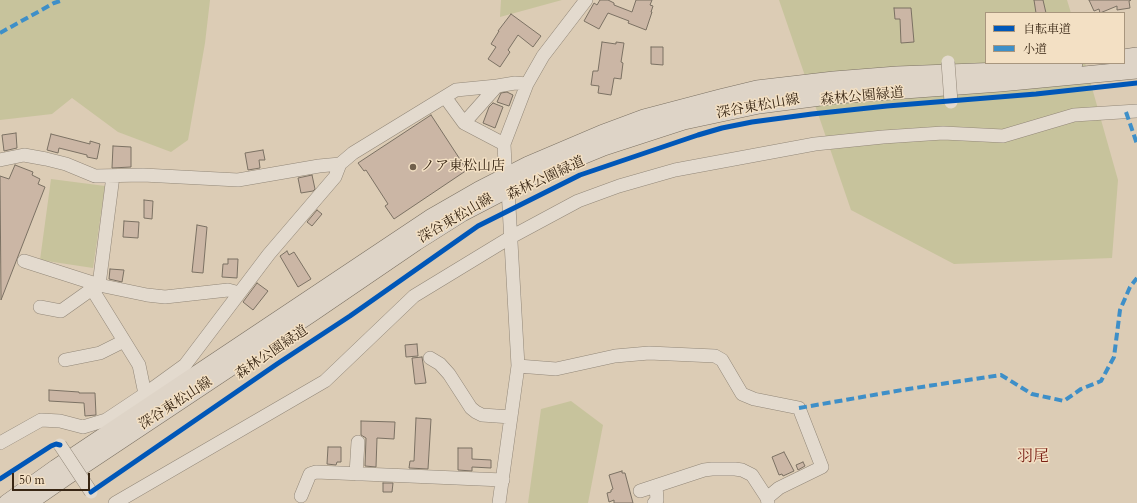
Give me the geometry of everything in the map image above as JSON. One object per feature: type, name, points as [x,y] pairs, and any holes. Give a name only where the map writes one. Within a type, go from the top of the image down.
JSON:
[{"type":"main road","points":[[1125,58],[1137,56]]},
{"type":"main road","name":"深谷東松山線","points":[[28,503],[416,242],[462,214],[508,183],[528,165],[581,142],[644,118],[757,89],[834,80],[897,75],[1001,71],[1065,64]]},
{"type":"main road","name":"深谷東松山線","points":[[7,503],[56,468],[370,258],[432,217],[479,190],[508,183],[559,165],[611,144],[684,121],[759,105],[836,95],[1000,83],[1137,70]]},
{"type":"street","points":[[499,503],[518,366],[508,183],[504,164],[504,144],[527,84],[543,56],[586,0]]},
{"type":"street","points":[[948,62],[952,102]]},
{"type":"street","points":[[0,442],[41,420],[83,427],[106,420],[145,394],[186,365],[269,254],[335,177],[340,164],[353,153],[456,90],[514,83],[527,84]]},
{"type":"street","points":[[464,123],[497,86]]},
{"type":"street","points":[[445,97],[464,123],[504,144]]},
{"type":"street","points":[[115,503],[326,381],[414,296],[511,237],[578,201],[619,186],[675,170],[815,144],[884,136],[943,133],[1003,136],[1074,116],[1137,111]]},
{"type":"street","points":[[0,160],[31,156],[66,164],[95,176],[143,175],[238,180],[319,166],[340,164]]},
{"type":"street","points":[[113,176],[94,285],[124,342],[139,365],[145,394]]},
{"type":"street","points":[[24,261],[94,285],[132,293],[165,297],[228,290],[239,293]]},
{"type":"street","points":[[40,307],[61,311],[94,285]]},
{"type":"street","points":[[65,360],[100,354],[124,342]]},
{"type":"street","points":[[518,366],[556,369],[615,356],[649,353],[715,356],[722,360],[742,394],[799,408],[822,467],[779,488],[768,500],[752,475],[742,470],[735,469],[704,470],[640,491]]},
{"type":"street","points":[[430,358],[440,364],[449,374],[471,408],[476,412],[482,415],[511,417]]},
{"type":"street","points":[[356,474],[358,442]]},
{"type":"street","points":[[60,445],[91,492]]},
{"type":"street","points":[[301,496],[310,474],[316,472],[503,480]]},
{"type":"street","points":[[654,503],[657,500],[656,486]]},
{"type":"shaded area","points":[[0,0],[210,0],[205,43],[188,140],[171,152],[118,132],[72,98],[52,114],[0,120]]},
{"type":"shaded area","points":[[501,0],[562,0],[500,17]]},
{"type":"shaded area","points":[[779,0],[1067,0],[1071,12],[985,12],[985,64],[1085,64],[1118,180],[1112,258],[954,264],[851,210]]},
{"type":"shaded area","points":[[51,179],[105,186],[93,268],[40,260]]},
{"type":"shaded area","points":[[571,401],[603,425],[588,503],[528,503],[541,409]]},
{"type":"building","points":[[600,0],[608,0],[614,3],[614,5],[632,12],[636,0],[652,0],[650,5],[653,6],[652,12],[646,30],[628,23],[629,21],[608,13],[599,29],[584,21],[594,3],[597,5]]},
{"type":"building","points":[[1034,0],[1043,0],[1046,12],[1036,12]]},
{"type":"building","points":[[1089,0],[1131,0],[1129,1],[1130,8],[1117,10],[1117,6],[1102,12],[1100,12],[1099,9],[1094,11]]},
{"type":"building","points":[[894,8],[911,8],[914,42],[901,43],[900,19],[895,19]]},
{"type":"building","points":[[511,14],[541,36],[533,47],[518,35],[508,50],[510,52],[500,67],[488,59],[496,47],[491,44],[498,31]]},
{"type":"building","points":[[602,42],[616,44],[616,42],[624,43],[621,62],[623,63],[621,79],[614,78],[611,95],[598,93],[599,86],[591,85],[593,71],[598,71]]},
{"type":"building","points":[[651,47],[663,47],[663,65],[651,64]]},
{"type":"building","points":[[507,92],[513,95],[509,106],[497,102],[501,93]]},
{"type":"building","points":[[493,103],[503,107],[495,128],[483,123],[489,107]]},
{"type":"building","name":"ノア東松山店","points":[[431,115],[467,170],[394,219],[385,206],[388,204],[366,170],[364,171],[358,163]]},
{"type":"building","points":[[16,133],[17,148],[4,151],[2,135]]},
{"type":"building","points":[[51,134],[90,144],[90,141],[100,144],[97,159],[59,148],[58,153],[47,150]]},
{"type":"building","points":[[113,146],[131,147],[131,167],[112,168]]},
{"type":"building","points":[[263,150],[265,160],[259,160],[260,168],[248,170],[245,153]]},
{"type":"building","points":[[15,165],[33,172],[32,175],[40,179],[38,184],[45,187],[1,300],[0,176],[9,179]]},
{"type":"building","points":[[312,175],[315,189],[313,191],[301,193],[298,178]]},
{"type":"building","points":[[144,200],[153,201],[152,219],[144,218]]},
{"type":"building","points":[[317,210],[322,214],[312,226],[307,222]]},
{"type":"building","points":[[124,221],[139,222],[138,238],[123,237]]},
{"type":"building","points":[[197,225],[207,227],[203,273],[192,272]]},
{"type":"building","points":[[287,251],[289,255],[294,252],[311,279],[298,287],[280,256]]},
{"type":"building","points":[[228,259],[238,259],[237,278],[222,277],[223,264],[228,264]]},
{"type":"building","points":[[110,269],[124,270],[122,282],[109,279]]},
{"type":"building","points":[[257,283],[268,291],[253,310],[243,302]]},
{"type":"building","points":[[417,344],[418,356],[406,357],[405,345]]},
{"type":"building","points":[[422,357],[426,383],[415,384],[412,358]]},
{"type":"building","points":[[49,390],[95,393],[96,415],[85,416],[84,403],[49,401]]},
{"type":"building","points":[[416,418],[431,419],[428,469],[409,468],[410,461],[414,461]]},
{"type":"building","points":[[361,421],[395,422],[394,439],[377,438],[376,467],[365,466],[366,438],[361,435]]},
{"type":"building","points":[[328,447],[341,447],[341,462],[337,462],[336,465],[327,464]]},
{"type":"building","points":[[458,448],[472,448],[472,459],[491,460],[491,468],[472,467],[472,471],[458,470]]},
{"type":"building","points":[[784,452],[794,471],[783,476],[782,474],[779,475],[772,457]]},
{"type":"building","points":[[803,462],[805,466],[798,470],[796,465]]},
{"type":"building","points":[[622,471],[622,473],[625,473],[633,503],[614,503],[614,500],[609,502],[607,493],[611,492],[613,489],[609,475]]},
{"type":"building","points":[[383,483],[393,483],[392,492],[383,492]]},
{"type":"marked path","points":[[0,33],[54,3],[63,0]]},
{"type":"marked path","points":[[1126,112],[1137,144]]},
{"type":"marked path","points":[[799,408],[1001,375],[1032,394],[1064,401],[1081,389],[1101,381],[1114,357],[1120,310],[1130,287],[1137,278]]},
{"type":"cycle path","name":"森林公園緑道","points":[[91,492],[277,364],[350,316],[478,226],[580,175],[698,135],[752,122],[887,106],[1036,94],[1137,83]]},
{"type":"cycle path","points":[[0,479],[51,446],[56,444],[60,445]]},
{"type":"place","name":"ノア東松山店","points":[[413,167]]},
{"type":"district","name":"羽尾","points":[[1033,457]]}]
